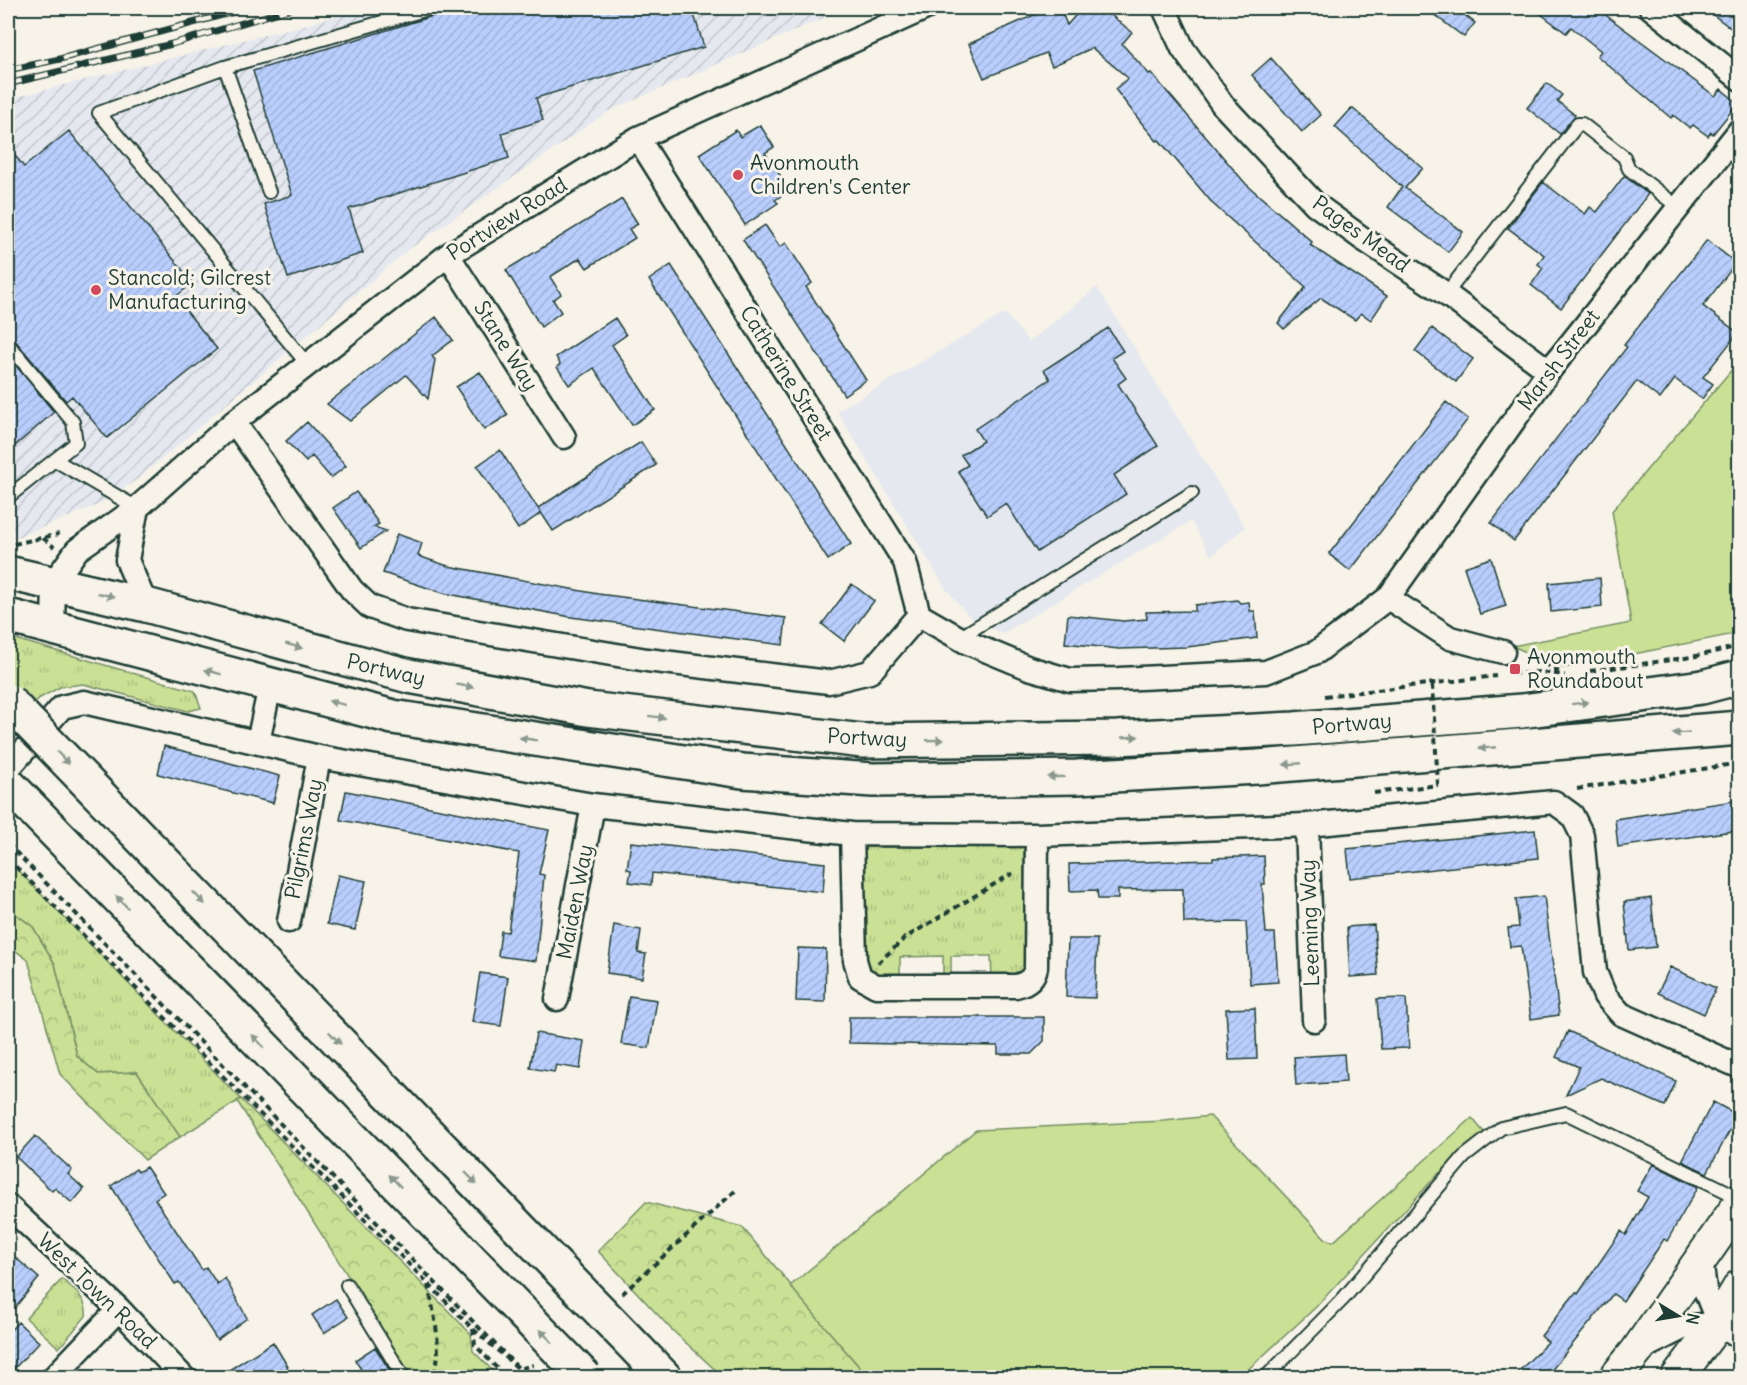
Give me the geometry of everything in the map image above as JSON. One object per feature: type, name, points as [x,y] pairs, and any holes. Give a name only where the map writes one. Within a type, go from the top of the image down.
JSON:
[{"type":"highway","name":"Portway","points":[[8,573],[147,605],[409,676],[588,709],[863,741],[1118,738],[1294,729],[1522,711],[1690,688],[1740,677]]},
{"type":"highway","name":"Portway","points":[[8,616],[393,717],[586,749],[742,771],[873,780],[1077,777],[1246,768],[1740,728]]},
{"type":"highway","points":[[8,701],[665,1377]]},
{"type":"highway","points":[[8,784],[586,1377]]},
{"type":"main road","points":[[1615,1377],[1637,1351],[1740,1200]]},
{"type":"main road","points":[[1677,1377],[1729,1330],[1740,1286]]},
{"type":"street","name":"Portview Road","points":[[54,582],[77,550],[137,508],[234,422],[448,255],[638,138],[926,8]]},
{"type":"street","name":"Pages Mead","points":[[1164,8],[1183,49],[1223,105],[1315,204],[1446,294],[1549,371]]},
{"type":"street","points":[[1651,8],[1740,79]]},
{"type":"street","name":"Marsh Street","points":[[1388,598],[1549,371],[1740,130]]},
{"type":"street","name":"Catherine Street","points":[[638,138],[905,562],[919,615]]},
{"type":"street","name":"Stane Way","points":[[448,255],[564,438]]},
{"type":"street","points":[[234,422],[351,590],[370,607],[408,620],[647,660],[829,682],[870,672],[919,615],[959,638],[1029,668],[1070,680],[1266,672],[1317,652],[1388,598],[1450,638],[1503,652]]},
{"type":"street","points":[[137,508],[128,561],[147,605]]},
{"type":"street","points":[[53,629],[54,582]]},
{"type":"street","points":[[258,742],[270,686]]},
{"type":"street","points":[[8,769],[62,707],[84,702],[319,757],[593,805],[852,834],[1035,835],[1307,825],[1554,802],[1572,815],[1581,835],[1594,972],[1605,996],[1621,1014],[1740,1067]]},
{"type":"street","name":"Pilgrims Way","points":[[288,921],[319,757]]},
{"type":"street","name":"Maiden Way","points":[[557,999],[593,805]]},
{"type":"street","name":"Leeming Way","points":[[1307,825],[1314,1020]]},
{"type":"street","points":[[852,834],[855,960],[860,977],[876,986],[1016,986],[1029,980],[1034,975],[1036,967],[1035,835]]},
{"type":"street","name":"West Town Road","points":[[8,1206],[119,1309],[184,1377]]},
{"type":"street","points":[[1701,1259],[1705,1290],[1729,1330]]},
{"type":"street","points":[[53,1377],[119,1309]]},
{"type":"street","points":[[1637,1351],[1685,1327],[1729,1330]]},
{"type":"lane","points":[[308,365],[99,113],[225,67],[431,8]]},
{"type":"lane","points":[[225,67],[269,192]]},
{"type":"lane","points":[[1446,294],[1578,124],[1582,124],[1624,157],[1629,169],[1678,207]]},
{"type":"lane","points":[[8,344],[73,422],[76,443],[8,497]]},
{"type":"lane","points":[[55,460],[137,508]]},
{"type":"lane","points":[[959,638],[1192,493]]},
{"type":"lane","points":[[1265,1377],[1343,1299],[1464,1157],[1501,1128],[1566,1113],[1740,1200]]},
{"type":"lane","points":[[347,1286],[404,1377]]},
{"type":"path","points":[[8,543],[43,538]]},
{"type":"path","points":[[1583,672],[1692,657],[1740,646]]},
{"type":"path","points":[[1503,652],[1537,659],[1564,675]]},
{"type":"path","points":[[1313,697],[1540,672],[1574,674]]},
{"type":"path","points":[[1432,685],[1438,785]]},
{"type":"path","points":[[1569,788],[1579,789],[1740,763]]},
{"type":"path","points":[[866,982],[878,963],[905,938],[1012,874],[1035,835]]},
{"type":"path","points":[[8,844],[528,1377]]},
{"type":"path","points":[[429,1285],[436,1327],[436,1370],[432,1377]]},
{"type":"path","points":[[473,1329],[475,1344],[506,1377]]},
{"type":"shaded area","points":[[361,8],[847,8],[609,111],[408,250],[138,479],[98,505],[8,541],[8,99],[312,23]]},
{"type":"shaded area","points":[[1097,287],[1245,527],[1211,556],[1191,521],[1002,634],[970,617],[946,589],[837,411],[1005,313],[1029,342]]},
{"type":"green space","points":[[1739,361],[1739,633],[1564,668],[1512,646],[1631,623],[1612,511]]},
{"type":"green space","points":[[8,637],[195,691],[201,708],[188,711],[83,684],[60,687],[38,699],[8,738]]},
{"type":"green space","points":[[1024,846],[1026,963],[1020,974],[992,978],[991,956],[951,956],[951,978],[943,978],[943,956],[900,957],[900,978],[882,979],[864,969],[863,847]]},
{"type":"green space","points":[[8,860],[241,1099],[180,1137],[137,1072],[98,1074],[77,1056],[55,964],[33,927],[8,908]]},
{"type":"green space","points":[[8,908],[33,927],[55,964],[77,1056],[98,1074],[137,1072],[180,1137],[145,1160],[60,1074],[28,960],[8,945]]},
{"type":"green space","points":[[241,1099],[471,1334],[473,1351],[499,1377],[412,1377],[237,1101]]},
{"type":"green space","points":[[1210,1116],[1326,1239],[1333,1242],[1472,1118],[1487,1136],[1438,1174],[1316,1307],[1240,1377],[868,1377],[790,1286],[976,1130],[1164,1121]]},
{"type":"green space","points":[[646,1202],[742,1227],[868,1377],[723,1377],[671,1329],[598,1251]]},
{"type":"green space","points":[[62,1279],[82,1300],[86,1316],[59,1348],[26,1318]]},
{"type":"building","points":[[450,8],[692,8],[704,47],[536,98],[543,120],[502,133],[509,158],[349,209],[363,253],[288,278],[264,204],[292,195],[253,71],[433,16]]},
{"type":"building","points":[[1050,8],[1052,12],[1060,8],[1067,25],[1082,8],[1102,8],[1132,32],[1122,44],[1149,74],[1151,73],[1246,184],[1312,242],[1310,245],[1387,296],[1371,320],[1361,313],[1355,320],[1321,298],[1284,329],[1278,323],[1306,287],[1214,205],[1159,140],[1157,141],[1144,126],[1115,89],[1128,78],[1092,48],[1052,66],[1046,53],[984,78],[969,44]]},
{"type":"building","points":[[1425,8],[1455,8],[1475,23],[1464,37]]},
{"type":"building","points":[[1533,8],[1596,8],[1715,96],[1721,89],[1738,103],[1713,134],[1711,132],[1708,136],[1693,125],[1690,128],[1673,115],[1671,118],[1597,56],[1601,51],[1571,27],[1566,33]]},
{"type":"building","points":[[1704,8],[1740,8],[1740,35]]},
{"type":"building","points":[[1271,58],[1321,115],[1302,132],[1252,75]]},
{"type":"building","points":[[1547,83],[1562,95],[1557,101],[1575,115],[1560,134],[1527,108]]},
{"type":"building","points":[[1352,108],[1423,168],[1405,188],[1463,232],[1448,252],[1388,207],[1402,187],[1335,127]]},
{"type":"building","name":"Avonmouth Children's Center","points":[[760,125],[774,147],[765,153],[790,190],[775,200],[778,203],[745,225],[699,154],[736,130],[740,137]]},
{"type":"building","name":"Stancold; Gilcrest Manufacturing","points":[[69,131],[193,283],[175,297],[217,349],[107,438],[72,396],[66,401],[14,339],[8,336],[8,147],[24,167]]},
{"type":"building","points":[[1624,176],[1648,194],[1561,308],[1531,285],[1543,268],[1538,264],[1544,255],[1508,228],[1543,182],[1585,214],[1590,207],[1597,212]]},
{"type":"building","points":[[622,199],[638,224],[629,229],[635,238],[587,268],[580,258],[550,277],[561,294],[553,300],[561,312],[541,327],[506,270]]},
{"type":"building","points":[[765,225],[780,247],[786,243],[812,283],[806,287],[866,380],[844,395],[743,240]]},
{"type":"building","points":[[1707,240],[1736,263],[1703,306],[1738,333],[1703,377],[1713,384],[1702,399],[1675,379],[1660,399],[1637,381],[1514,541],[1491,523],[1627,347],[1624,345]]},
{"type":"building","points":[[671,265],[851,544],[828,560],[649,280]]},
{"type":"building","points":[[436,317],[453,340],[432,356],[435,360],[428,399],[406,375],[350,421],[327,404]]},
{"type":"building","points":[[615,318],[626,335],[612,345],[655,410],[632,425],[594,368],[569,385],[557,367],[560,364],[556,357]]},
{"type":"building","points":[[1108,328],[1123,351],[1112,358],[1126,378],[1118,384],[1158,446],[1114,475],[1126,494],[1037,552],[1006,503],[987,516],[958,471],[968,465],[961,455],[983,441],[975,429],[1050,379],[1044,370]]},
{"type":"building","points":[[1432,328],[1473,359],[1456,382],[1415,351]]},
{"type":"building","points":[[8,356],[54,412],[8,452]]},
{"type":"building","points":[[480,372],[508,415],[484,430],[456,387]]},
{"type":"building","points":[[1446,402],[1468,419],[1350,571],[1329,554]]},
{"type":"building","points":[[307,422],[346,466],[331,478],[312,456],[306,462],[286,441]]},
{"type":"building","points":[[641,442],[656,465],[553,531],[538,508]]},
{"type":"building","points":[[500,450],[541,513],[518,529],[477,466]]},
{"type":"building","points":[[356,492],[379,524],[374,527],[386,531],[361,548],[333,508]]},
{"type":"building","points":[[397,534],[422,543],[418,556],[448,566],[598,594],[786,618],[783,645],[571,617],[443,593],[383,573]]},
{"type":"building","points":[[1491,558],[1506,606],[1480,614],[1464,567]]},
{"type":"building","points":[[1600,578],[1602,607],[1551,612],[1549,583]]},
{"type":"building","points":[[852,584],[874,601],[844,641],[822,624]]},
{"type":"building","points":[[1237,600],[1240,603],[1249,602],[1250,611],[1255,611],[1257,638],[1187,647],[1119,649],[1065,643],[1068,615],[1123,621],[1147,619],[1146,612],[1195,611],[1195,605]]},
{"type":"building","points":[[164,746],[280,776],[273,803],[158,774]]},
{"type":"building","points":[[346,791],[549,830],[539,874],[544,875],[536,961],[498,956],[501,931],[508,932],[519,853],[340,820]]},
{"type":"building","points":[[1740,800],[1740,830],[1618,847],[1615,819]]},
{"type":"building","points":[[1535,830],[1538,858],[1350,878],[1347,849]]},
{"type":"building","points":[[631,842],[825,863],[823,892],[652,873],[651,885],[629,882],[631,870],[627,869]]},
{"type":"building","points":[[1264,856],[1265,884],[1262,884],[1266,933],[1275,933],[1278,982],[1250,984],[1246,922],[1184,923],[1183,889],[1118,890],[1118,899],[1098,899],[1097,890],[1070,891],[1069,864],[1213,860],[1213,858]]},
{"type":"building","points":[[338,875],[366,881],[355,930],[327,924]]},
{"type":"building","points":[[1544,896],[1559,1015],[1531,1019],[1521,946],[1510,947],[1508,928],[1519,927],[1516,899]]},
{"type":"building","points":[[1651,898],[1656,947],[1629,950],[1624,902]]},
{"type":"building","points":[[614,925],[641,930],[638,953],[646,954],[642,978],[607,973]]},
{"type":"building","points":[[1374,925],[1378,975],[1350,977],[1347,927]]},
{"type":"building","points":[[1068,939],[1097,939],[1095,998],[1066,997]]},
{"type":"building","points":[[798,948],[826,949],[825,1002],[796,1001]]},
{"type":"building","points":[[1670,967],[1716,988],[1704,1014],[1658,993]]},
{"type":"building","points":[[480,973],[508,977],[501,1026],[472,1022]]},
{"type":"building","points":[[629,996],[657,1000],[649,1048],[621,1044]]},
{"type":"building","points":[[1406,998],[1409,1048],[1381,1049],[1377,999]]},
{"type":"building","points":[[1255,1008],[1257,1059],[1229,1060],[1226,1009]]},
{"type":"building","points":[[849,1017],[1044,1017],[1044,1041],[1031,1054],[998,1054],[998,1046],[849,1043]]},
{"type":"building","points":[[1568,1031],[1676,1081],[1665,1106],[1601,1078],[1566,1095],[1579,1067],[1556,1057]]},
{"type":"building","points":[[536,1033],[584,1041],[580,1069],[556,1065],[554,1072],[530,1068]]},
{"type":"building","points":[[1344,1054],[1346,1082],[1296,1085],[1294,1057]]},
{"type":"building","points":[[1713,1102],[1738,1115],[1707,1173],[1682,1161]]},
{"type":"building","points":[[35,1136],[72,1170],[68,1174],[84,1189],[72,1203],[55,1188],[52,1191],[16,1157]]},
{"type":"building","points":[[1653,1164],[1698,1187],[1667,1241],[1664,1239],[1623,1301],[1613,1294],[1546,1377],[1513,1377],[1548,1342],[1541,1336],[1576,1292],[1578,1294],[1621,1231],[1626,1235],[1648,1197],[1637,1191]]},
{"type":"building","points":[[146,1167],[164,1193],[155,1199],[202,1270],[206,1267],[217,1284],[225,1278],[247,1318],[217,1340],[179,1282],[175,1284],[111,1186],[136,1169],[138,1172]]},
{"type":"building","points":[[8,1251],[39,1278],[8,1316]]},
{"type":"building","points":[[336,1299],[348,1317],[324,1333],[312,1315]]},
{"type":"building","points":[[18,1322],[39,1342],[8,1375],[8,1333]]},
{"type":"building","points":[[273,1342],[288,1367],[286,1369],[291,1377],[218,1377]]},
{"type":"building","points":[[375,1347],[394,1377],[366,1377],[355,1360]]},
{"type":"railway","points":[[8,70],[60,59],[248,8]]},
{"type":"railway","points":[[8,84],[172,44],[293,8]]},
{"type":"place","name":"Avonmouth Children's Center","points":[[738,175]]},
{"type":"place","name":"Stancold; Gilcrest Manufacturing","points":[[96,290]]},
{"type":"place","name":"Avonmouth Roundabout","points":[[1515,669]]}]
